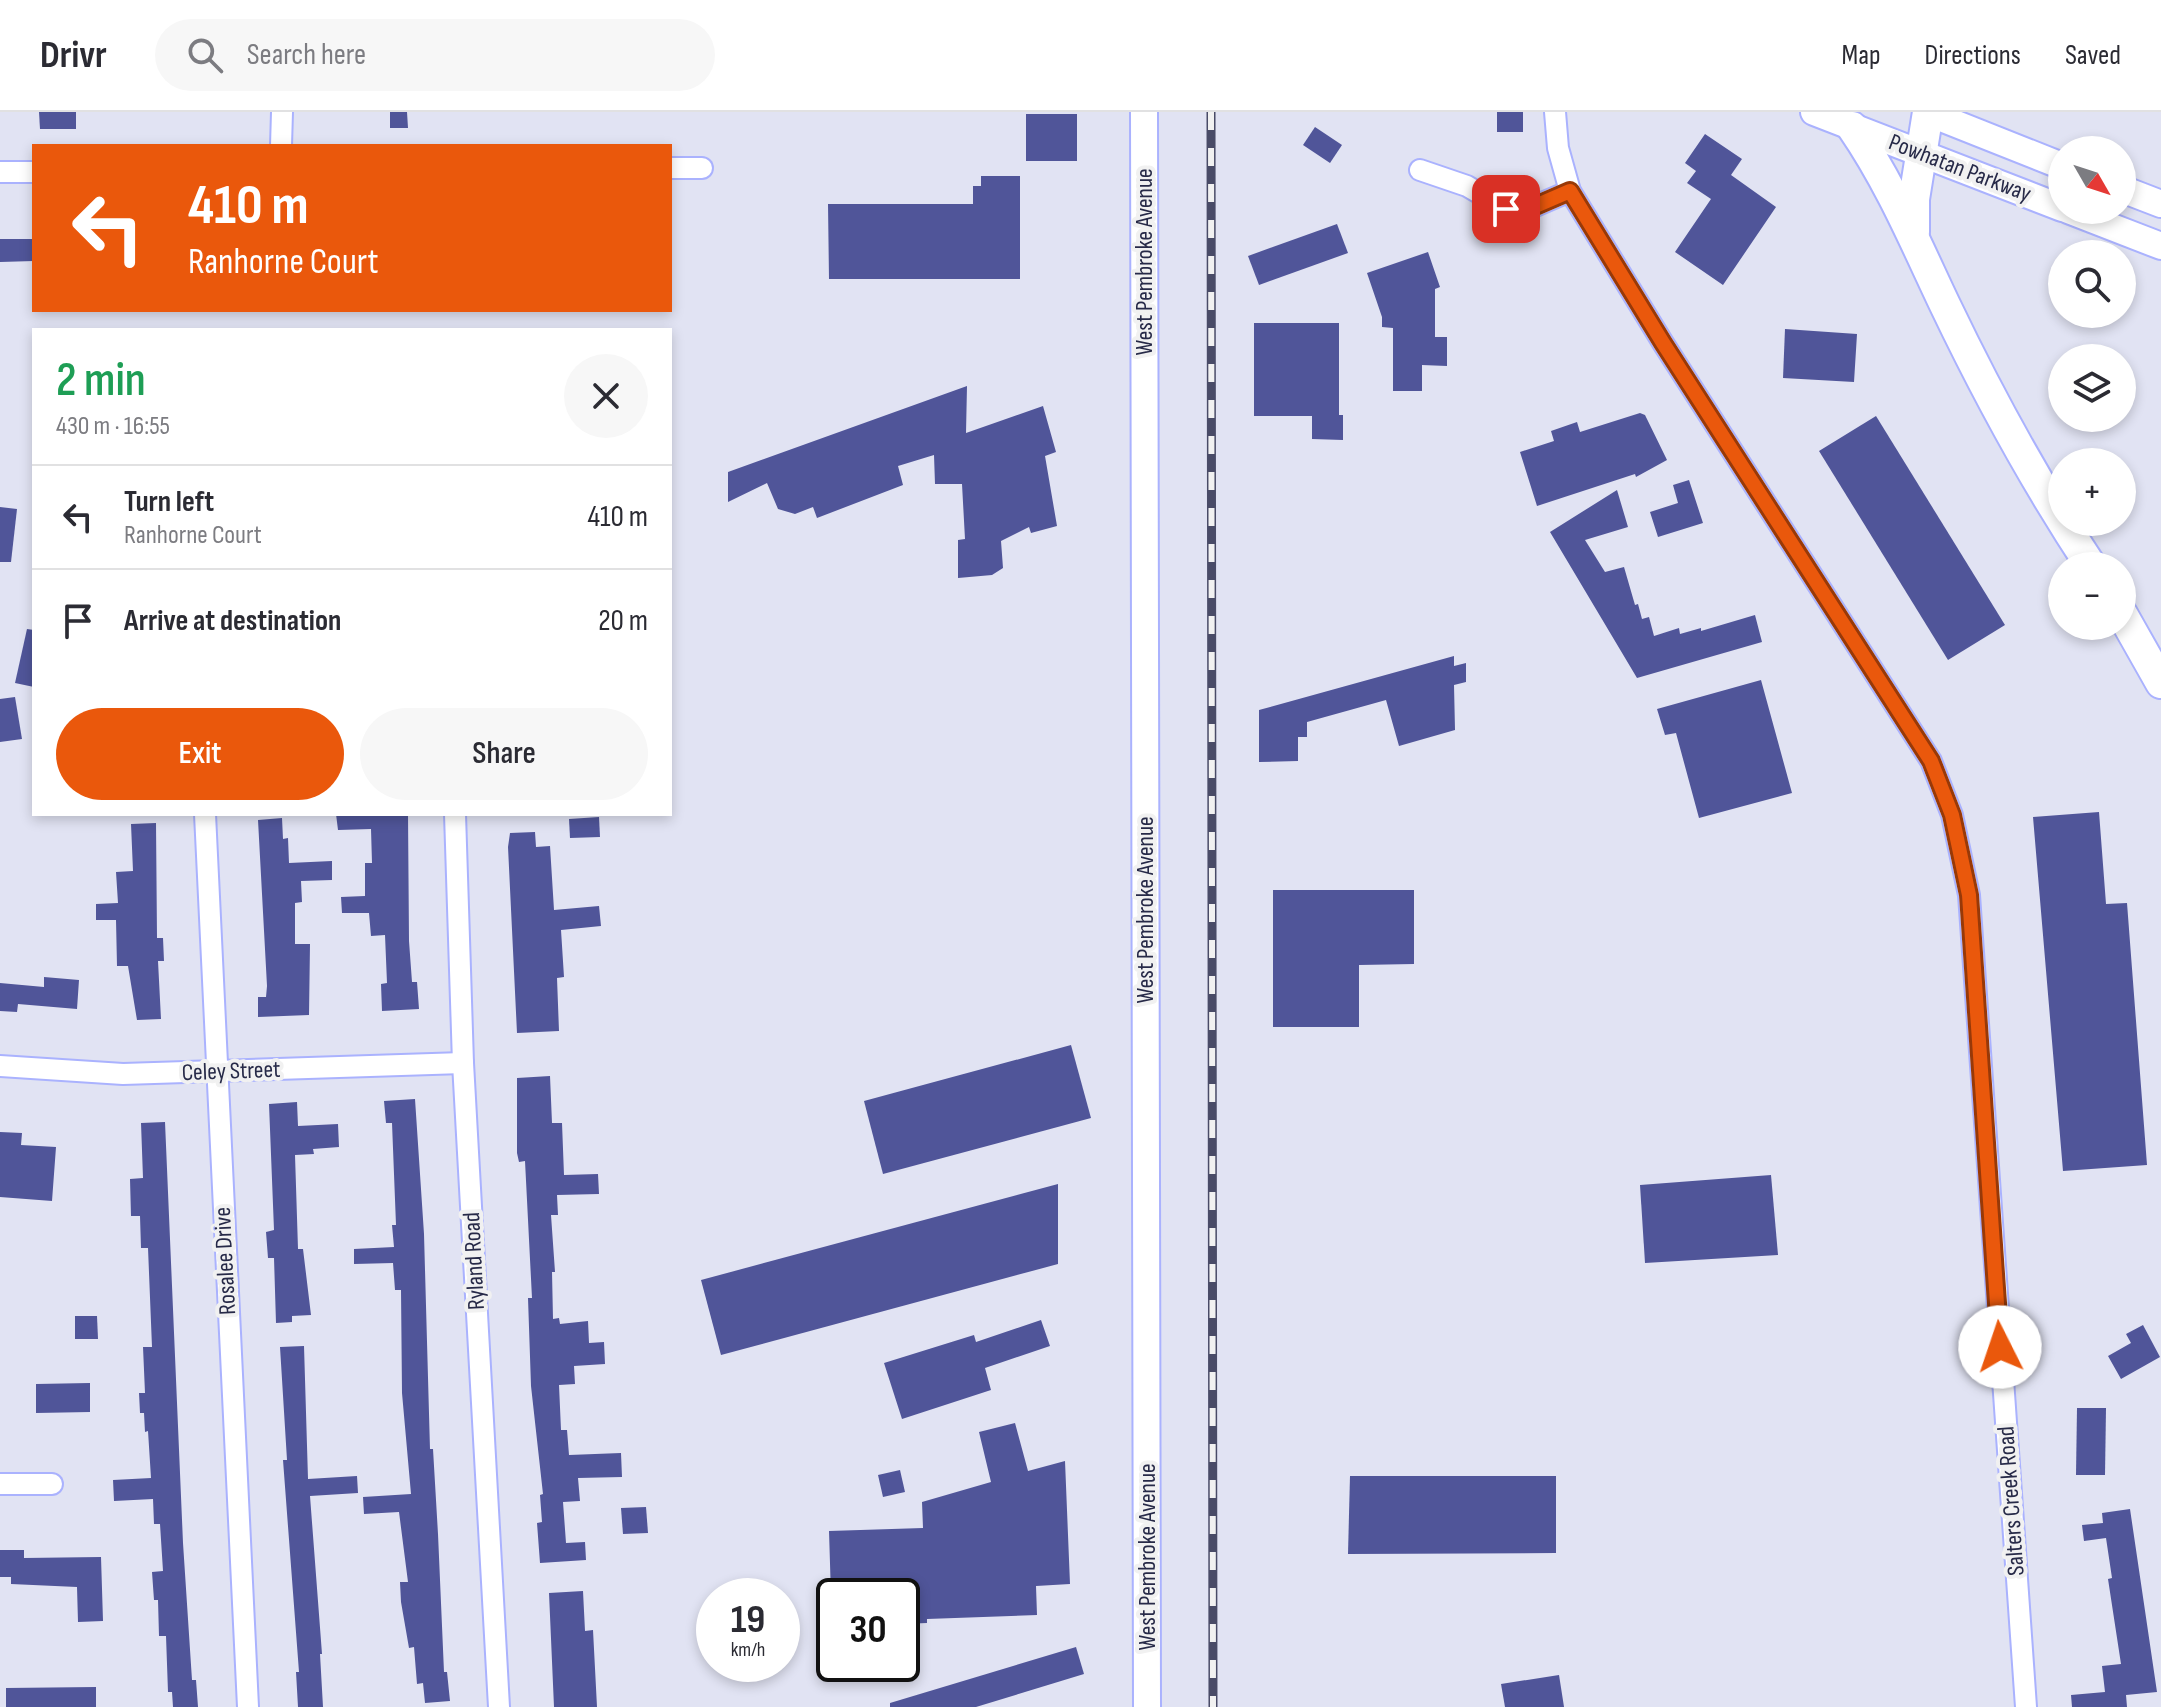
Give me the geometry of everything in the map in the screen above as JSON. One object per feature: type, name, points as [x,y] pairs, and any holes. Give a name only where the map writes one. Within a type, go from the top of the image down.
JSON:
[{"type":"highway","points":[[1918,246],[1912,224],[1924,153],[1927,112]]},
{"type":"highway","points":[[1852,127],[1883,174],[2000,414],[2082,552]]},
{"type":"highway","points":[[2136,639],[2161,683]]},
{"type":"main road","name":"West Pembroke Avenue","points":[[1144,112],[1147,1707]]},
{"type":"main road","name":"Powhatan Parkway","points":[[1814,112],[2048,202]]},
{"type":"main road","name":"Powhatan Parkway","points":[[1927,112],[2048,160]]},
{"type":"main road","points":[[2136,194],[2161,204]]},
{"type":"main road","points":[[2103,224],[2161,246]]},
{"type":"street","points":[[281,144],[282,112]]},
{"type":"street","name":"Salters Creek Road","points":[[1555,112],[1558,148],[1570,191],[1663,343],[1931,761],[1952,815],[1969,895],[2026,1707]]},
{"type":"street","points":[[672,168],[702,168]]},
{"type":"street","points":[[1420,170],[1467,186],[1506,209],[1526,210],[1570,191]]},
{"type":"street","points":[[0,172],[32,172]]},
{"type":"street","name":"Rosalee Drive","points":[[205,816],[215,1072],[248,1707]]},
{"type":"street","name":"Ryland Road","points":[[455,816],[463,1063],[499,1707]]},
{"type":"street","name":"Celey Street","points":[[0,1066],[123,1074],[463,1063]]},
{"type":"street","points":[[0,1484],[52,1484]]},
{"type":"building","points":[[39,112],[76,112],[76,129],[40,129]]},
{"type":"building","points":[[390,112],[407,112],[408,128],[390,128]]},
{"type":"building","points":[[1497,112],[1523,112],[1523,132],[1497,132]]},
{"type":"building","points":[[1026,114],[1077,114],[1077,161],[1026,161]]},
{"type":"building","points":[[1315,127],[1342,145],[1330,163],[1303,145]]},
{"type":"building","points":[[1705,134],[1742,159],[1731,175],[1776,207],[1723,285],[1675,252],[1711,199],[1687,183],[1696,171],[1685,163]]},
{"type":"building","points":[[981,176],[1020,176],[1020,279],[829,279],[828,204],[973,204],[973,186],[981,186]]},
{"type":"building","points":[[1337,224],[1348,253],[1259,285],[1248,256]]},
{"type":"building","points":[[0,239],[32,239],[32,261],[0,262]]},
{"type":"building","points":[[1428,252],[1440,287],[1435,289],[1435,337],[1447,337],[1447,366],[1422,365],[1422,391],[1393,391],[1393,328],[1382,327],[1382,317],[1367,273]]},
{"type":"building","points":[[1254,323],[1339,323],[1339,415],[1343,415],[1343,440],[1312,439],[1312,416],[1254,416]]},
{"type":"building","points":[[1785,329],[1857,334],[1854,382],[1783,378]]},
{"type":"building","points":[[967,386],[966,433],[1043,406],[1056,452],[1045,456],[1057,526],[1031,533],[1029,527],[1001,541],[1003,568],[992,575],[958,578],[958,540],[965,539],[962,484],[935,484],[934,455],[898,466],[903,485],[817,518],[813,507],[795,514],[778,509],[767,483],[728,502],[728,472]]},
{"type":"building","points":[[1640,413],[1645,415],[1667,460],[1636,477],[1635,474],[1537,506],[1520,452],[1554,441],[1551,431],[1577,422],[1580,432]]},
{"type":"building","points":[[1876,416],[2005,625],[1948,660],[1819,451]]},
{"type":"building","points":[[1689,480],[1703,523],[1658,537],[1650,512],[1678,503],[1673,485]]},
{"type":"building","points":[[1617,490],[1628,527],[1585,540],[1605,572],[1624,567],[1635,605],[1638,604],[1642,619],[1649,617],[1654,636],[1679,628],[1680,634],[1701,628],[1701,631],[1755,615],[1762,642],[1637,678],[1550,532]]},
{"type":"building","points":[[0,507],[17,509],[11,562],[0,562]]},
{"type":"building","points":[[27,629],[32,630],[32,687],[15,683]]},
{"type":"building","points":[[1454,656],[1454,666],[1466,663],[1466,682],[1454,685],[1455,730],[1399,746],[1386,700],[1307,722],[1307,737],[1298,737],[1298,761],[1259,762],[1259,710]]},
{"type":"building","points":[[1761,680],[1792,793],[1699,818],[1676,733],[1665,735],[1657,709]]},
{"type":"building","points":[[15,697],[22,739],[0,742],[0,699]]},
{"type":"building","points":[[2099,812],[2106,904],[2127,903],[2147,1165],[2063,1171],[2033,817]]},
{"type":"building","points":[[336,816],[408,816],[409,941],[412,982],[417,982],[419,1009],[382,1011],[381,984],[387,983],[385,935],[371,936],[369,913],[342,913],[341,897],[365,896],[365,863],[372,863],[371,829],[338,830]]},
{"type":"building","points":[[599,817],[600,837],[570,838],[569,819]]},
{"type":"building","points":[[282,818],[283,839],[288,838],[289,863],[332,861],[332,880],[301,881],[302,902],[295,903],[295,944],[310,944],[309,1015],[258,1017],[258,997],[266,997],[267,986],[258,820]]},
{"type":"building","points":[[156,823],[157,938],[163,938],[164,961],[158,961],[161,1019],[137,1020],[128,966],[117,966],[116,920],[96,920],[96,904],[118,903],[116,872],[133,871],[131,824]]},
{"type":"building","points":[[535,832],[536,847],[550,846],[554,910],[599,906],[601,926],[561,930],[564,977],[557,978],[559,1031],[517,1033],[508,847],[510,833]]},
{"type":"building","points":[[1273,890],[1414,890],[1414,964],[1359,965],[1359,1027],[1273,1027]]},
{"type":"building","points":[[44,977],[79,980],[77,1009],[18,1004],[17,1012],[0,1011],[0,983],[44,987]]},
{"type":"building","points":[[1071,1045],[1091,1118],[883,1174],[864,1101]]},
{"type":"building","points":[[550,1076],[552,1123],[562,1123],[564,1175],[598,1174],[599,1194],[557,1195],[558,1215],[551,1215],[555,1272],[552,1272],[553,1319],[559,1318],[560,1324],[588,1321],[589,1343],[604,1342],[605,1364],[574,1366],[575,1384],[559,1385],[561,1430],[567,1430],[569,1455],[621,1453],[622,1477],[578,1478],[580,1501],[563,1502],[566,1543],[585,1542],[586,1560],[540,1563],[537,1523],[542,1522],[540,1495],[543,1494],[531,1386],[528,1298],[532,1298],[525,1161],[519,1162],[517,1153],[517,1078]]},
{"type":"building","points":[[415,1099],[424,1234],[430,1449],[433,1449],[444,1672],[447,1672],[450,1701],[425,1703],[423,1683],[417,1684],[414,1647],[409,1648],[401,1602],[400,1582],[408,1582],[399,1512],[364,1514],[363,1497],[411,1494],[402,1393],[401,1290],[395,1290],[393,1263],[354,1264],[354,1249],[394,1247],[392,1123],[386,1123],[384,1101]]},
{"type":"building","points":[[297,1102],[298,1126],[338,1124],[339,1147],[313,1149],[314,1154],[295,1155],[298,1249],[303,1249],[311,1315],[292,1316],[292,1322],[276,1323],[274,1258],[268,1258],[266,1232],[274,1230],[269,1104]]},
{"type":"building","points":[[165,1122],[183,1543],[192,1680],[196,1680],[198,1707],[173,1707],[172,1692],[168,1692],[166,1636],[159,1636],[158,1600],[154,1600],[152,1572],[163,1571],[160,1524],[154,1524],[153,1499],[114,1501],[113,1480],[151,1478],[148,1431],[145,1432],[144,1413],[140,1413],[139,1393],[145,1393],[143,1347],[152,1347],[148,1248],[141,1248],[140,1216],[131,1216],[130,1179],[143,1178],[141,1123]]},
{"type":"building","points":[[0,1132],[22,1133],[21,1145],[56,1147],[52,1201],[0,1197]]},
{"type":"building","points":[[1771,1175],[1778,1255],[1645,1263],[1640,1185]]},
{"type":"building","points":[[1058,1184],[1058,1264],[721,1355],[701,1280]]},
{"type":"building","points":[[75,1316],[97,1316],[98,1339],[75,1339]]},
{"type":"building","points":[[1041,1320],[1050,1346],[985,1368],[991,1390],[902,1419],[884,1363],[974,1335],[976,1342]]},
{"type":"building","points":[[2143,1325],[2160,1357],[2121,1379],[2108,1356],[2131,1343],[2126,1334]]},
{"type":"building","points":[[304,1346],[308,1479],[357,1476],[358,1493],[310,1496],[323,1707],[298,1707],[296,1672],[299,1672],[283,1460],[287,1460],[280,1347]]},
{"type":"building","points":[[90,1383],[90,1412],[36,1413],[36,1384]]},
{"type":"building","points":[[2077,1408],[2106,1408],[2105,1475],[2076,1475]]},
{"type":"building","points":[[1015,1423],[1028,1471],[1065,1461],[1070,1584],[1036,1586],[1037,1615],[927,1619],[927,1623],[920,1623],[920,1578],[830,1578],[829,1531],[923,1528],[922,1502],[991,1482],[979,1432]]},
{"type":"building","points":[[900,1470],[905,1492],[883,1497],[878,1475]]},
{"type":"building","points":[[1350,1476],[1556,1476],[1556,1553],[1348,1554]]},
{"type":"building","points":[[646,1507],[648,1533],[623,1534],[621,1508]]},
{"type":"building","points":[[2130,1509],[2157,1692],[2126,1695],[2127,1707],[2072,1707],[2071,1695],[2105,1692],[2102,1666],[2121,1664],[2108,1579],[2112,1578],[2106,1538],[2084,1541],[2082,1525],[2103,1523],[2102,1513]]},
{"type":"building","points":[[0,1550],[24,1550],[24,1558],[101,1557],[103,1621],[78,1622],[77,1587],[11,1584],[11,1577],[0,1577]]},
{"type":"building","points":[[583,1591],[585,1631],[593,1630],[597,1707],[554,1707],[549,1593]]},
{"type":"building","points":[[1076,1647],[1084,1674],[976,1707],[890,1707],[890,1703]]},
{"type":"building","points":[[1559,1675],[1564,1707],[1505,1707],[1501,1684]]},
{"type":"building","points":[[96,1687],[96,1707],[6,1707],[6,1688]]},
{"type":"railway","points":[[1211,112],[1213,1707]]},
{"type":"route","points":[[1506,209],[1526,210],[1570,191],[1663,343],[1931,761],[1952,815],[1969,895],[2000,1347]]}]
